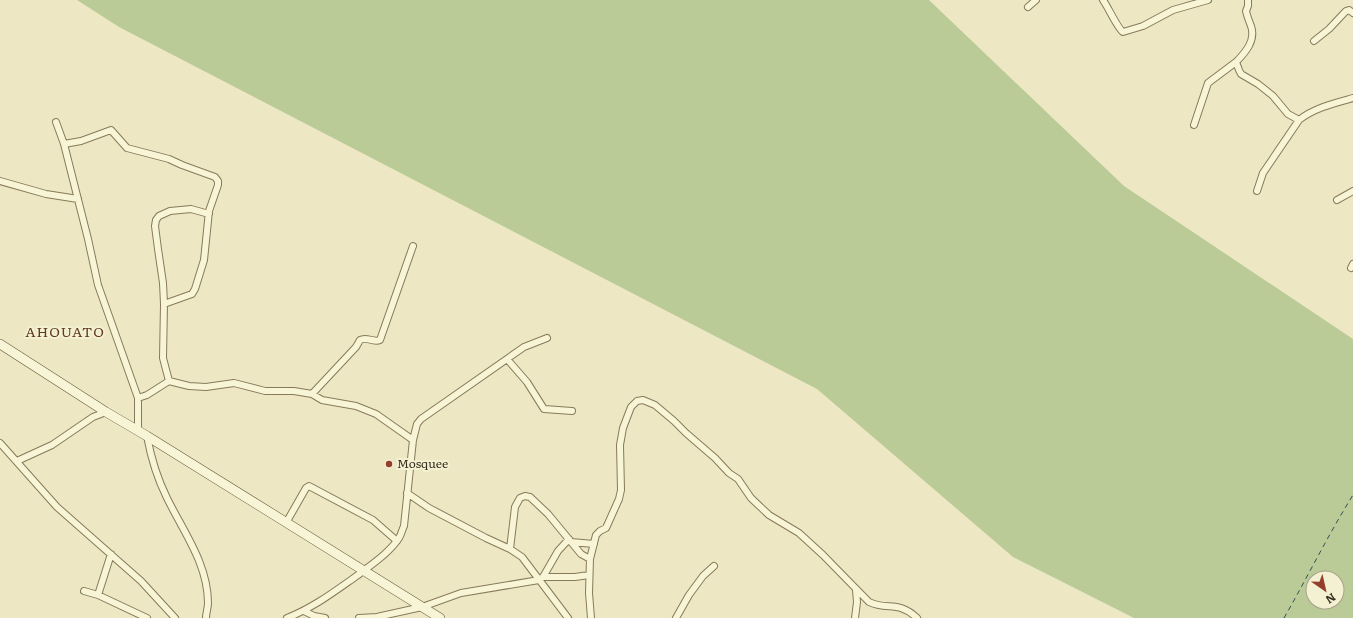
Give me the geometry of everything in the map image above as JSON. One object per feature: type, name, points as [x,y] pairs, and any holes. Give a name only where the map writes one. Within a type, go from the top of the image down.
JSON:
[{"type":"street","points":[[1028,7],[1036,0]]},
{"type":"street","points":[[1105,1],[1119,29],[1123,32],[1143,26],[1173,10],[1204,0]]},
{"type":"street","points":[[1194,125],[1208,84],[1236,62],[1251,42],[1253,33],[1246,11],[1248,0]]},
{"type":"street","points":[[1314,41],[1346,11],[1349,10],[1353,13]]},
{"type":"street","points":[[1236,62],[1241,74],[1258,84],[1273,96],[1288,114],[1299,120]]},
{"type":"street","points":[[1257,192],[1263,173],[1299,120],[1306,114],[1353,98]]},
{"type":"street","points":[[56,122],[64,144],[98,285],[127,362],[138,398],[138,431]]},
{"type":"street","points":[[64,144],[81,141],[111,130],[127,148],[169,159],[215,177],[218,181],[209,214],[204,260],[195,289],[192,294],[164,304]]},
{"type":"street","points":[[0,181],[46,194],[78,199]]},
{"type":"street","points":[[1337,200],[1353,191]]},
{"type":"street","points":[[169,381],[163,358],[163,283],[158,249],[156,220],[159,216],[170,211],[192,209],[209,214]]},
{"type":"street","points":[[312,394],[360,340],[366,338],[375,341],[380,340],[413,246]]},
{"type":"street","points":[[287,618],[304,612],[319,602],[375,562],[397,541],[404,526],[417,424],[524,347],[547,338]]},
{"type":"street","points":[[0,344],[106,412],[364,570],[439,618]]},
{"type":"street","points":[[507,359],[527,382],[544,409],[572,411]]},
{"type":"street","points":[[138,398],[147,395],[169,381],[189,386],[206,387],[234,383],[265,391],[294,391],[312,394],[322,400],[356,406],[376,414],[414,440]]},
{"type":"street","points":[[591,618],[589,593],[590,559],[598,532],[608,526],[619,499],[621,490],[620,445],[623,428],[631,407],[637,401],[643,400],[655,405],[665,412],[729,473],[738,479],[752,498],[770,515],[799,533],[869,602],[878,606],[895,606],[908,610],[917,618]]},
{"type":"street","points":[[17,461],[52,445],[93,417],[106,412]]},
{"type":"street","points":[[147,436],[155,471],[167,499],[181,523],[201,566],[207,588],[208,604],[206,618]]},
{"type":"street","points":[[0,443],[57,507],[140,581],[175,618]]},
{"type":"street","points":[[286,523],[306,488],[309,486],[373,520],[397,541]]},
{"type":"street","points":[[407,493],[429,508],[486,538],[510,548],[522,557],[541,578],[568,618]]},
{"type":"street","points":[[510,548],[515,507],[520,498],[525,496],[530,497],[548,514],[582,554],[590,559]]},
{"type":"street","points":[[570,540],[594,544]]},
{"type":"street","points":[[541,578],[558,551],[570,540]]},
{"type":"street","points":[[98,595],[111,554]]},
{"type":"street","points":[[676,618],[689,595],[703,576],[714,566]]},
{"type":"street","points":[[359,618],[377,617],[422,607],[461,593],[541,578],[589,575]]},
{"type":"street","points":[[855,618],[857,602],[856,590]]},
{"type":"street","points":[[84,591],[98,595],[147,618]]},
{"type":"street","points":[[304,612],[325,618]]},
{"type":"green space","points":[[77,0],[929,0],[1124,186],[1353,339],[1353,618],[1134,618],[1013,557],[817,389],[119,27]]},
{"type":"ferry route","points":[[1284,618],[1353,495]]},
{"type":"place","name":"Mosquee","points":[[389,464]]},
{"type":"district","name":"AHOUATO","points":[[65,332]]}]
